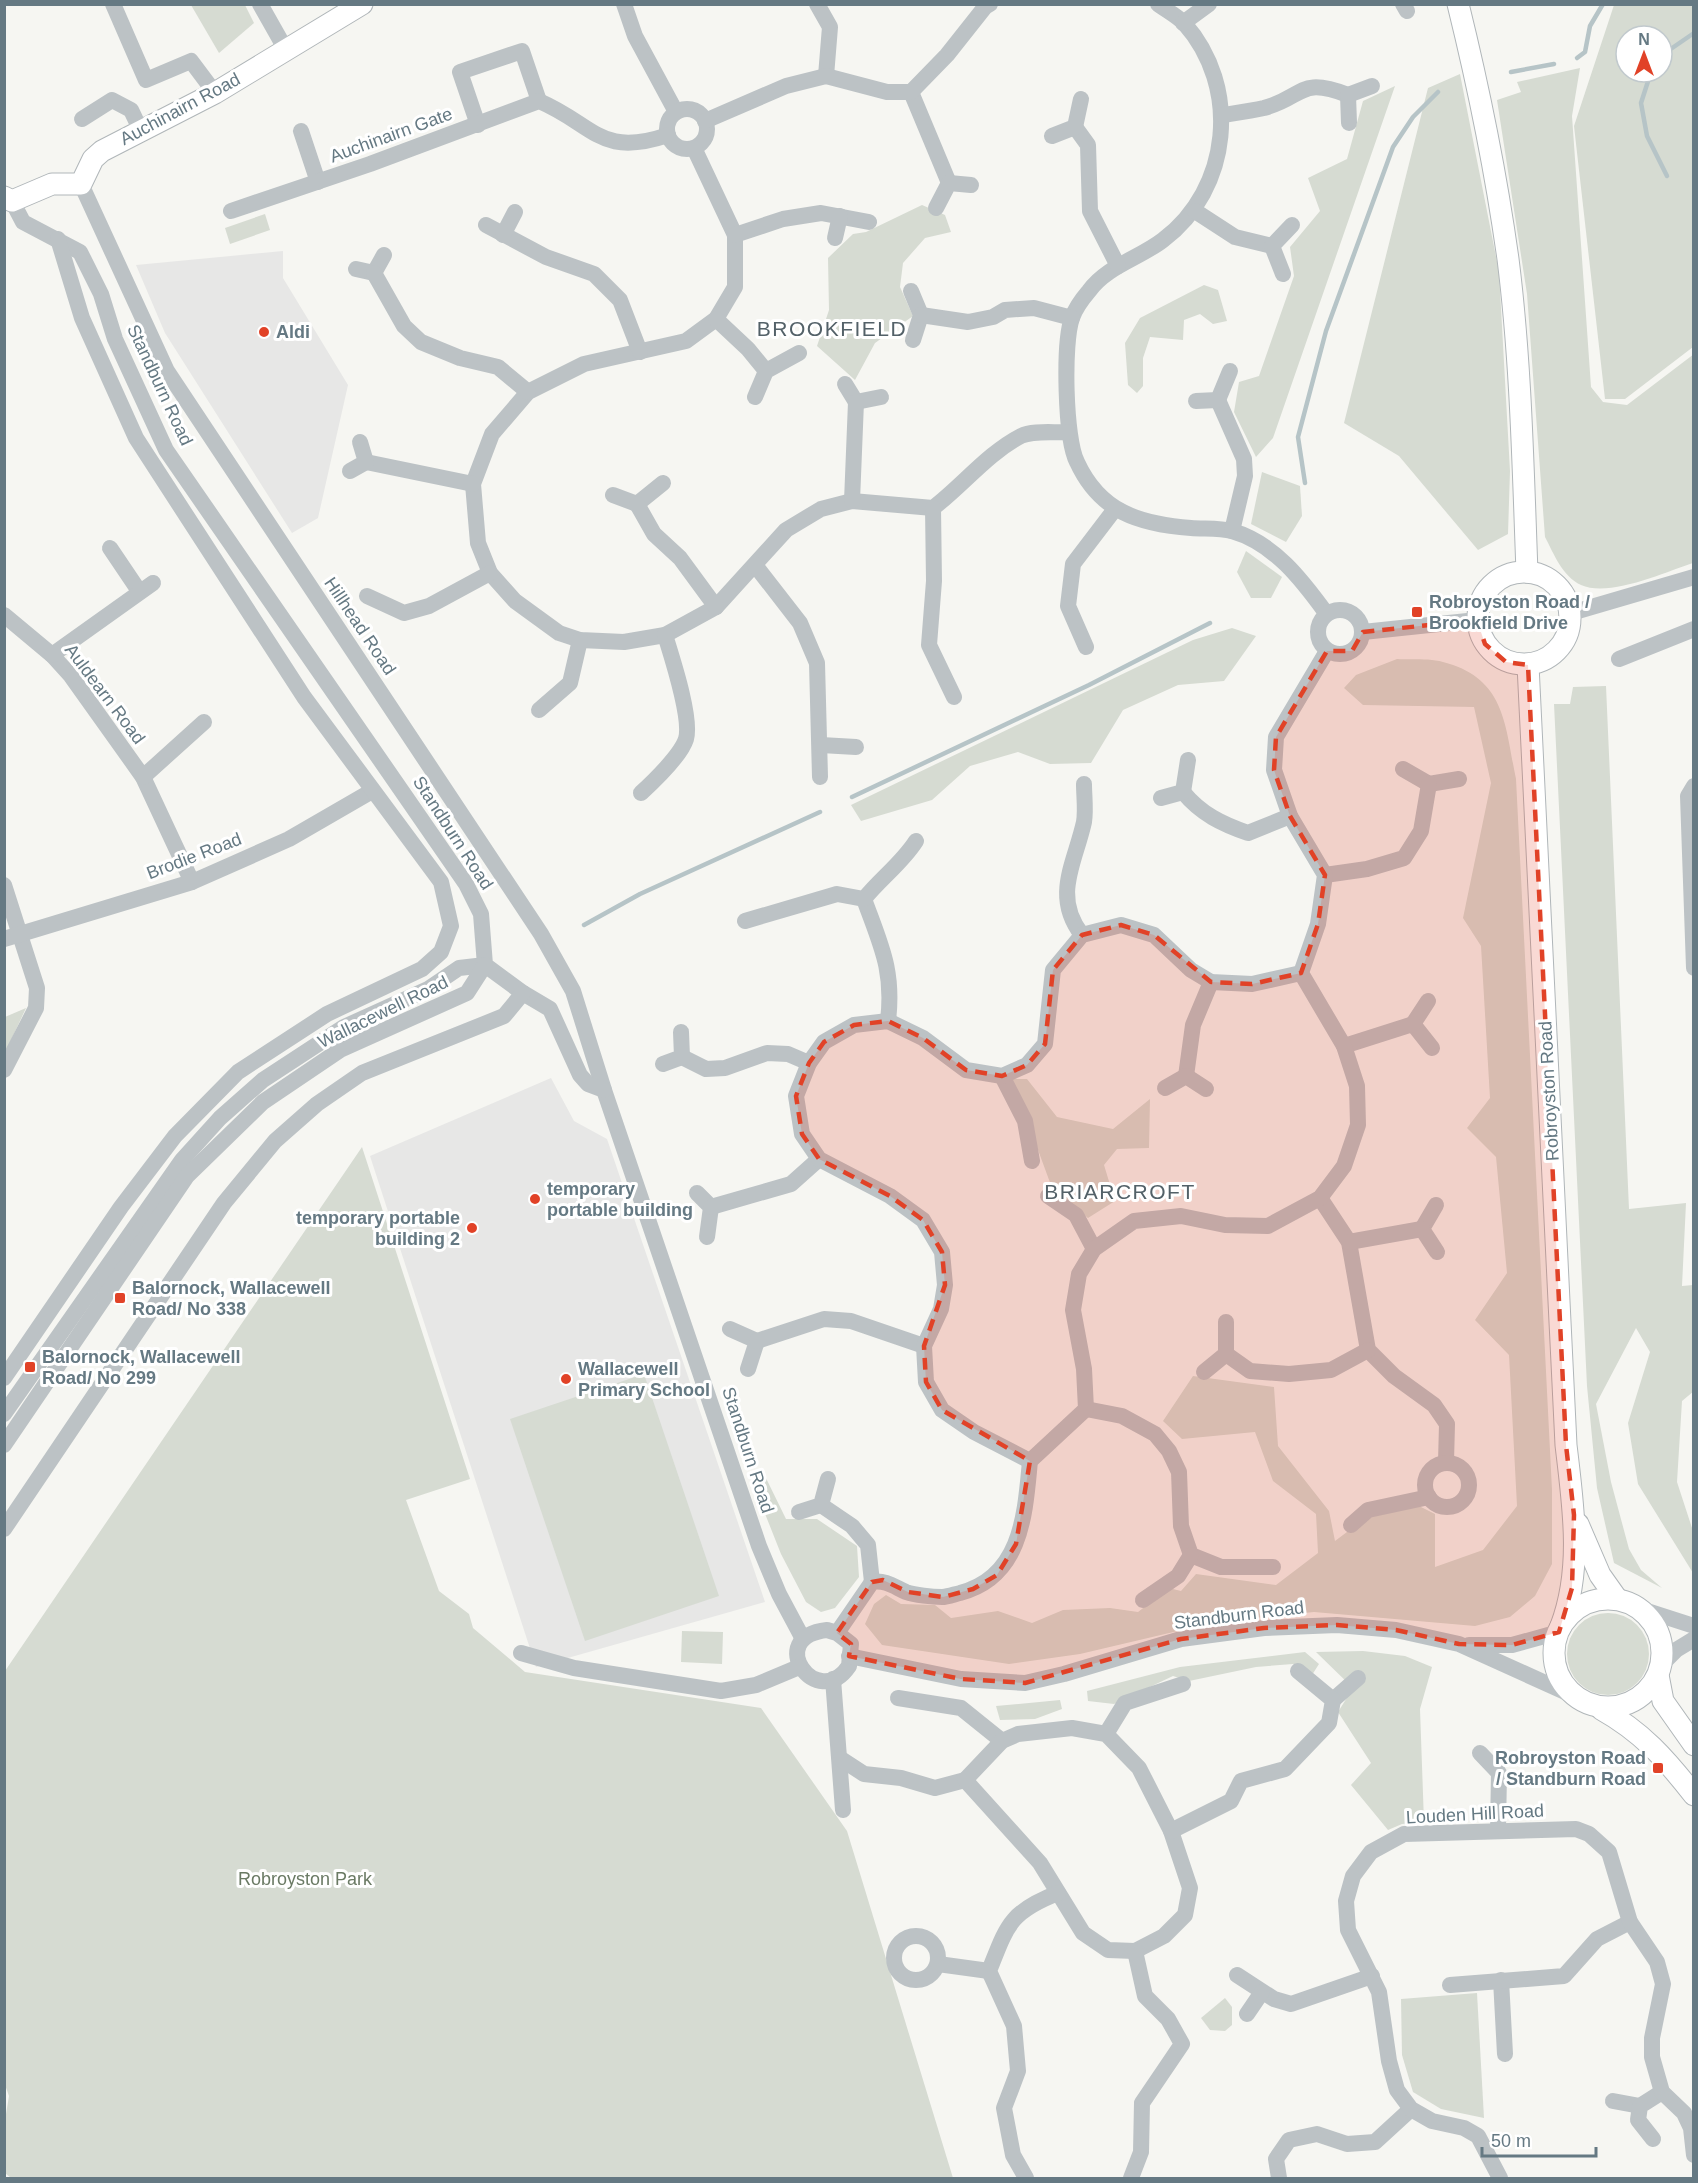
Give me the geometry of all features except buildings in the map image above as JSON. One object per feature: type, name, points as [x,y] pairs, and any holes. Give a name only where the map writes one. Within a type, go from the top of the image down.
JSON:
[{"type":"main road","name":"Auchinairn Road","points":[[81,184],[93,159],[102,151],[215,93],[362,4]]},
{"type":"main road","points":[[1458,4],[1484,112],[1508,259],[1519,370],[1527,572]]},
{"type":"main road","points":[[8,199],[52,184],[81,184]]},
{"type":"main road","points":[[1527,572],[1542,575],[1560,588],[1571,613],[1568,636],[1550,658],[1528,665],[1506,662],[1485,644],[1477,620],[1482,597],[1503,576],[1527,572]]},
{"type":"main road","name":"Robroyston Road","points":[[1528,665],[1566,1445],[1574,1515],[1572,1588],[1560,1629]]},
{"type":"main road","name":"Robroyston Road","points":[[1574,1515],[1600,1575],[1626,1603]]},
{"type":"main road","points":[[1694,1745],[1663,1701],[1660,1670],[1662,1647],[1659,1631],[1644,1613],[1626,1603],[1591,1601],[1570,1615],[1560,1629],[1554,1650],[1554,1663],[1562,1682],[1574,1696],[1601,1708],[1636,1731],[1662,1754],[1694,1795]]},
{"type":"main road","points":[[1601,1708],[1620,1707],[1635,1701],[1651,1686],[1660,1670]]},
{"type":"street","points":[[113,4],[146,80],[191,62],[215,93]]},
{"type":"street","points":[[260,4],[286,50]]},
{"type":"street","points":[[624,4],[634,36],[676,112]]},
{"type":"street","points":[[817,4],[830,27],[826,76]]},
{"type":"street","points":[[1158,4],[1183,23],[1210,65],[1223,116],[1217,163],[1195,211],[1163,241],[1118,266],[1090,289],[1072,318],[1068,356],[1068,432],[1075,460],[1092,490],[1115,509],[1147,522],[1232,531],[1268,550],[1298,575],[1326,613]]},
{"type":"street","points":[[1183,23],[1209,4]]},
{"type":"street","points":[[705,121],[786,86],[826,76],[887,92],[911,92],[947,55],[986,6]]},
{"type":"street","name":"Auchinairn Gate","points":[[231,211],[478,125],[539,101],[522,51],[460,72],[478,125]]},
{"type":"street","points":[[1223,116],[1266,107],[1303,88],[1325,86],[1348,95],[1372,86]]},
{"type":"street","points":[[911,92],[950,183]]},
{"type":"street","points":[[1348,95],[1349,123]]},
{"type":"street","points":[[1081,99],[1075,127],[1088,144],[1090,211],[1118,266]]},
{"type":"street","points":[[82,118],[112,100],[131,110],[141,131]]},
{"type":"street","points":[[539,101],[563,111],[600,138],[629,144],[668,135]]},
{"type":"street","points":[[692,110],[699,113],[705,121],[705,138],[694,148],[685,149],[674,144],[668,135],[669,120],[676,112],[692,110]]},
{"type":"street","points":[[1052,136],[1075,127]]},
{"type":"street","name":"Auchinairn Gate","points":[[301,131],[318,182]]},
{"type":"street","points":[[694,148],[735,235],[735,287],[716,319],[686,341],[584,364],[528,392],[492,434],[473,484],[478,543],[490,573],[515,601],[537,618],[559,633],[580,640],[624,642],[665,635],[716,608],[786,530],[821,509],[852,501],[933,508],[960,487],[983,463],[1023,435],[1068,432]]},
{"type":"street","points":[[950,183],[971,185]]},
{"type":"street","points":[[936,208],[950,183]]},
{"type":"street","name":"Hillhead Road","points":[[81,184],[158,356],[541,934],[573,991],[603,1090]]},
{"type":"street","name":"Standburn Road","points":[[8,199],[23,222],[80,252],[96,284],[115,339],[166,450],[441,845],[481,914],[485,965]]},
{"type":"street","points":[[1195,211],[1235,237],[1272,246]]},
{"type":"street","points":[[503,235],[515,212]]},
{"type":"street","points":[[735,235],[783,219],[821,213],[869,222]]},
{"type":"street","points":[[835,238],[840,216]]},
{"type":"street","points":[[486,225],[546,257],[594,274],[620,300],[640,352]]},
{"type":"street","points":[[1272,246],[1292,225]]},
{"type":"street","name":"Standburn Road","points":[[58,239],[82,318],[136,438],[304,697],[441,882],[451,926],[441,952]]},
{"type":"street","points":[[1272,246],[1283,274]]},
{"type":"street","points":[[374,273],[384,255]]},
{"type":"street","points":[[356,269],[374,273],[404,326],[421,342],[460,358],[498,367],[528,392]]},
{"type":"street","points":[[911,291],[921,315],[913,340]]},
{"type":"street","points":[[921,315],[968,322],[993,317],[1005,310],[1034,308],[1072,318]]},
{"type":"street","points":[[716,319],[748,349],[766,371]]},
{"type":"street","points":[[755,397],[766,371],[799,352]]},
{"type":"street","points":[[1230,371],[1218,400],[1244,459],[1245,476],[1232,531]]},
{"type":"street","points":[[846,384],[856,402],[852,501]]},
{"type":"street","points":[[856,402],[881,397]]},
{"type":"street","points":[[1196,402],[1218,400]]},
{"type":"street","points":[[360,442],[366,462]]},
{"type":"street","points":[[350,471],[366,462],[473,484]]},
{"type":"street","points":[[637,504],[663,483]]},
{"type":"street","points":[[613,495],[637,504],[654,534],[680,558],[716,608]]},
{"type":"street","points":[[933,508],[934,581],[929,645],[954,697]]},
{"type":"street","points":[[1086,647],[1068,606],[1072,564],[1115,509]]},
{"type":"street","points":[[52,655],[146,587],[110,548]]},
{"type":"street","points":[[755,565],[800,623],[817,663],[821,745],[820,777]]},
{"type":"street","points":[[367,596],[404,612],[429,606],[490,573]]},
{"type":"street","points":[[1571,613],[1694,577]]},
{"type":"street","points":[[1335,609],[1351,612],[1361,623],[1363,632],[1359,644],[1352,651],[1342,655],[1327,651],[1320,644],[1317,633],[1319,622],[1326,613],[1335,609]]},
{"type":"street","name":"Auldearn Road","points":[[4,615],[52,655],[71,676],[143,777],[192,882]]},
{"type":"street","points":[[1363,632],[1477,620]]},
{"type":"street","points":[[1619,659],[1694,629]]},
{"type":"street","points":[[641,792],[663,772],[686,740],[683,699],[665,635]]},
{"type":"street","points":[[538,710],[570,683],[580,640]]},
{"type":"street","points":[[1300,973],[1318,924],[1325,875],[1290,816],[1274,770],[1276,738],[1327,651]]},
{"type":"street","name":"Auldearn Road","points":[[143,777],[204,722]]},
{"type":"street","points":[[821,745],[856,747]]},
{"type":"street","points":[[1188,760],[1184,792],[1195,807],[1223,825],[1248,833],[1290,816]]},
{"type":"street","points":[[1403,769],[1429,784],[1458,779]]},
{"type":"street","points":[[1082,935],[1073,923],[1066,887],[1084,821],[1084,784]]},
{"type":"street","points":[[1325,875],[1367,870],[1404,858],[1421,831],[1429,784]]},
{"type":"street","points":[[1694,786],[1688,796],[1694,968]]},
{"type":"street","name":"Brodie Road","points":[[12,937],[192,882],[289,839],[372,791]]},
{"type":"street","points":[[1161,798],[1184,792]]},
{"type":"street","points":[[864,899],[881,878],[906,857],[916,841]]},
{"type":"street","points":[[423,858],[441,845]]},
{"type":"street","points":[[4,885],[12,937],[37,988],[36,1008],[4,1070]]},
{"type":"street","points":[[745,921],[837,894],[864,899]]},
{"type":"street","points":[[864,899],[889,966],[891,997],[888,1021]]},
{"type":"street","points":[[1030,1461],[974,1432],[942,1410],[926,1382],[924,1346],[941,1309],[944,1293],[942,1252],[923,1220],[890,1196],[819,1159],[802,1134],[796,1096],[809,1063],[824,1042],[854,1025],[888,1021],[923,1038],[966,1070],[1002,1076],[1027,1065],[1045,1044],[1053,970],[1082,935],[1121,925],[1154,935],[1191,970],[1211,982],[1252,984],[1300,973]]},
{"type":"street","name":"Wallacewell Road","points":[[4,1378],[127,1198],[175,1136],[238,1072],[327,1014],[422,969],[441,952]]},
{"type":"street","points":[[485,965],[523,993],[550,1009],[580,1075],[588,1084],[603,1090]]},
{"type":"street","name":"Wallacewell Road","points":[[4,1414],[182,1160],[220,1118],[263,1080],[344,1027],[428,989],[459,968],[485,965]]},
{"type":"street","name":"Wallacewell Road","points":[[4,1445],[187,1176],[262,1102],[340,1050],[468,993],[485,965]]},
{"type":"street","points":[[872,1582],[884,1580],[908,1592],[943,1597],[973,1589],[997,1575],[1016,1544],[1025,1507],[1030,1461],[1086,1409],[1084,1369],[1073,1310],[1079,1274],[1094,1249],[1134,1221],[1181,1216],[1225,1225],[1268,1226],[1320,1198],[1344,1166],[1358,1125],[1357,1086],[1344,1046],[1300,973]]},
{"type":"street","points":[[1186,1076],[1192,1026],[1211,982]]},
{"type":"street","points":[[4,1529],[224,1203],[275,1141],[317,1104],[362,1073],[504,1016],[523,993]]},
{"type":"street","points":[[1344,1046],[1413,1024],[1428,1000]]},
{"type":"street","points":[[1413,1024],[1432,1048]]},
{"type":"street","points":[[681,1032],[682,1057]]},
{"type":"street","points":[[663,1064],[682,1057],[706,1069],[726,1068],[767,1053],[788,1054],[809,1063]]},
{"type":"street","points":[[1002,1076],[1025,1121],[1032,1161]]},
{"type":"street","points":[[1165,1088],[1186,1076]]},
{"type":"street","points":[[1186,1076],[1206,1089]]},
{"type":"street","name":"Standburn Road","points":[[603,1090],[759,1546],[779,1594],[803,1639]]},
{"type":"street","points":[[711,1207],[791,1184],[819,1159]]},
{"type":"street","points":[[697,1193],[711,1207]]},
{"type":"street","points":[[1048,1196],[1076,1215],[1094,1249]]},
{"type":"street","points":[[1320,1198],[1349,1242],[1368,1350],[1394,1376],[1434,1405],[1447,1424],[1446,1462]]},
{"type":"street","points":[[1349,1242],[1422,1229],[1436,1205]]},
{"type":"street","points":[[707,1237],[711,1207]]},
{"type":"street","points":[[1422,1229],[1437,1252]]},
{"type":"street","points":[[730,1329],[757,1341],[824,1319],[851,1321],[924,1346]]},
{"type":"street","points":[[1226,1322],[1226,1354]]},
{"type":"street","points":[[748,1369],[757,1341]]},
{"type":"street","points":[[1226,1354],[1250,1371],[1289,1374],[1331,1370],[1368,1350]]},
{"type":"street","points":[[1204,1372],[1226,1354]]},
{"type":"street","points":[[1086,1409],[1122,1416],[1155,1434],[1169,1451],[1179,1472],[1180,1526],[1191,1555],[1221,1567],[1273,1568]]},
{"type":"street","points":[[1446,1462],[1455,1464],[1464,1470],[1468,1477],[1467,1494],[1459,1503],[1450,1507],[1435,1503],[1429,1497],[1425,1487],[1430,1470],[1446,1462]]},
{"type":"street","points":[[821,1505],[828,1479]]},
{"type":"street","points":[[1351,1525],[1368,1510],[1429,1497]]},
{"type":"street","points":[[821,1505],[852,1526],[868,1545],[872,1582],[837,1633]]},
{"type":"street","points":[[799,1512],[821,1505]]},
{"type":"street","points":[[1143,1600],[1178,1576],[1191,1555]]},
{"type":"street","points":[[1626,1603],[1694,1626]]},
{"type":"street","name":"Standburn Road","points":[[849,1656],[961,1679],[1025,1683],[1065,1674],[1181,1639],[1264,1628],[1337,1625],[1396,1630],[1459,1644],[1512,1645],[1560,1629]]},
{"type":"street","points":[[815,1632],[837,1633],[851,1644],[846,1670],[833,1679],[821,1681],[806,1676],[799,1667],[797,1651],[803,1639],[815,1632]]},
{"type":"street","points":[[1660,1670],[1676,1650],[1694,1639]]},
{"type":"street","name":"Standburn Road","points":[[1459,1644],[1574,1696]]},
{"type":"street","points":[[521,1653],[574,1668],[720,1691],[756,1685],[799,1667]]},
{"type":"street","points":[[1298,1671],[1333,1700]]},
{"type":"street","points":[[1171,1831],[1231,1802],[1241,1781],[1285,1769],[1329,1724],[1333,1700],[1358,1677]]},
{"type":"street","points":[[833,1679],[841,1759],[843,1810]]},
{"type":"street","points":[[1106,1734],[1125,1703],[1183,1684]]},
{"type":"street","points":[[898,1698],[960,1708],[1002,1741]]},
{"type":"street","points":[[841,1759],[864,1774],[901,1778],[935,1788],[965,1780],[1002,1741],[1018,1734],[1072,1728],[1106,1734],[1139,1768],[1171,1831],[1190,1888],[1185,1915],[1164,1936],[1135,1951],[1108,1950],[1083,1934],[1040,1863],[965,1780]]},
{"type":"street","points":[[1480,1753],[1499,1773],[1498,1830]]},
{"type":"street","name":"Louden Hill Road","points":[[1411,2109],[1397,2090],[1389,2061],[1379,1992],[1348,1930],[1346,1901],[1353,1876],[1371,1852],[1404,1834],[1576,1829],[1589,1834],[1609,1852],[1630,1922],[1657,1962],[1663,1984],[1652,2038],[1652,2057],[1662,2091],[1684,2113],[1691,2128],[1694,2155]]},
{"type":"street","points":[[1026,2178],[1013,2155],[1004,2108],[1018,2071],[1014,2026],[989,1971],[1007,1925],[1030,1904],[1058,1893]]},
{"type":"street","points":[[1450,1985],[1564,1976],[1597,1939],[1630,1922]]},
{"type":"street","points":[[1131,2178],[1141,2152],[1142,2103],[1182,2044],[1168,2019],[1145,1996],[1135,1951]]},
{"type":"street","points":[[938,1964],[989,1971]]},
{"type":"street","points":[[1237,1975],[1274,1999],[1291,2004],[1372,1976]]},
{"type":"street","points":[[1501,1980],[1505,2054]]},
{"type":"street","points":[[1247,2014],[1262,1992]]},
{"type":"street","points":[[1613,2101],[1640,2106],[1662,2091]]},
{"type":"street","points":[[1640,2106],[1638,2120],[1653,2139]]},
{"type":"street","points":[[1279,2178],[1276,2159],[1289,2140],[1317,2134],[1347,2144],[1375,2142],[1411,2109],[1432,2121],[1464,2128],[1478,2136],[1500,2178]]},
{"type":"highlighted area","points":[[1477,620],[1485,644],[1506,662],[1528,665],[1566,1445],[1574,1515],[1572,1588],[1559,1632],[1512,1645],[1459,1644],[1396,1630],[1337,1625],[1264,1628],[1181,1639],[1025,1683],[961,1679],[849,1656],[851,1644],[837,1633],[872,1582],[883,1580],[908,1592],[943,1597],[973,1589],[997,1575],[1016,1544],[1030,1461],[942,1410],[926,1382],[924,1346],[945,1285],[942,1252],[923,1220],[890,1196],[819,1159],[802,1134],[796,1096],[809,1063],[824,1042],[854,1025],[888,1021],[923,1038],[966,1070],[1002,1076],[1027,1065],[1045,1044],[1053,970],[1082,935],[1121,925],[1154,935],[1211,982],[1252,984],[1301,973],[1318,924],[1325,875],[1290,816],[1274,770],[1276,737],[1327,651],[1352,651],[1363,632]]},
{"type":"shaded area","points":[[283,251],[283,278],[348,385],[318,518],[292,533],[165,333],[136,265]]},
{"type":"shaded area","name":"Wallacewell Primary School","points":[[551,1078],[574,1121],[607,1139],[765,1602],[536,1667],[370,1156]]},
{"type":"green space","points":[[191,5],[245,5],[254,23],[219,53]]},
{"type":"green space","points":[[1614,5],[1694,5],[1693,347],[1625,399],[1605,399],[1574,126]]},
{"type":"green space","points":[[1580,68],[1572,116],[1591,387],[1603,402],[1627,405],[1694,354],[1693,563],[1637,582],[1606,588],[1593,588],[1574,581],[1559,564],[1545,537],[1527,294],[1497,100],[1521,92],[1517,82]]},
{"type":"green space","points":[[1460,74],[1499,272],[1510,471],[1508,534],[1478,550],[1399,456],[1344,423],[1428,88]]},
{"type":"green space","points":[[1395,86],[1273,438],[1256,457],[1234,412],[1239,382],[1259,376],[1294,276],[1290,247],[1320,211],[1308,178],[1347,159],[1363,101]]},
{"type":"green space","points":[[922,205],[945,215],[951,232],[925,238],[903,263],[900,287],[913,316],[875,343],[855,380],[817,346],[829,310],[828,258],[853,234],[866,232]]},
{"type":"green space","points":[[265,214],[270,230],[230,244],[225,228]]},
{"type":"green space","points":[[1204,285],[1218,290],[1227,321],[1213,324],[1200,314],[1184,320],[1183,340],[1150,337],[1143,358],[1143,386],[1137,393],[1128,385],[1125,343],[1140,318]]},
{"type":"green space","points":[[1262,472],[1300,486],[1302,516],[1286,542],[1251,524]]},
{"type":"green space","points":[[1246,551],[1282,577],[1271,598],[1251,598],[1237,572]]},
{"type":"green space","points":[[1232,628],[1256,636],[1224,681],[1178,685],[1123,710],[1091,763],[1050,764],[1018,752],[970,766],[932,800],[861,821],[851,805],[1193,640]]},
{"type":"green space","points":[[1397,659],[1438,661],[1464,669],[1491,692],[1505,723],[1516,779],[1552,1490],[1552,1564],[1535,1596],[1510,1617],[1475,1626],[1314,1612],[1216,1622],[1080,1654],[1009,1664],[882,1645],[865,1624],[874,1604],[886,1595],[901,1604],[935,1605],[951,1618],[998,1611],[1032,1623],[1063,1610],[1110,1608],[1138,1612],[1169,1588],[1181,1591],[1196,1574],[1276,1585],[1318,1553],[1316,1514],[1273,1481],[1255,1432],[1182,1439],[1163,1421],[1193,1376],[1274,1387],[1278,1446],[1329,1511],[1335,1541],[1371,1514],[1417,1505],[1435,1514],[1435,1567],[1483,1550],[1517,1506],[1509,1355],[1475,1320],[1507,1273],[1496,1157],[1467,1128],[1490,1098],[1481,946],[1463,918],[1491,783],[1474,707],[1363,705],[1344,688],[1356,675]]},
{"type":"green space","points":[[1606,686],[1629,1209],[1686,1203],[1682,1286],[1693,1285],[1694,1391],[1682,1401],[1677,1482],[1693,1531],[1693,1573],[1638,1484],[1628,1423],[1650,1352],[1636,1328],[1596,1404],[1611,1482],[1629,1549],[1641,1570],[1662,1588],[1614,1563],[1597,1488],[1587,1386],[1554,704],[1570,704],[1573,687]]},
{"type":"green space","points":[[26,1008],[5,1053],[5,1017]]},
{"type":"green space","points":[[1012,1079],[1027,1079],[1057,1117],[1113,1129],[1150,1099],[1149,1148],[1117,1149],[1104,1165],[1115,1201],[1088,1218],[1052,1188]]},
{"type":"green space","name":"Robroyston Park","points":[[362,1147],[470,1479],[406,1500],[439,1591],[469,1614],[473,1628],[525,1672],[761,1708],[847,1831],[953,2178],[11,2178],[5,2173],[4,2126],[9,2096],[4,2082],[5,1671]]},
{"type":"green space","points":[[644,1374],[719,1596],[585,1641],[510,1419]]},
{"type":"green space","points":[[763,1472],[786,1519],[817,1519],[857,1546],[859,1577],[835,1608],[821,1612],[806,1602],[781,1554],[752,1481]]},
{"type":"green space","points":[[1608,1613],[1624,1616],[1637,1625],[1646,1638],[1649,1654],[1646,1670],[1637,1683],[1624,1692],[1608,1695],[1592,1692],[1579,1683],[1570,1670],[1567,1654],[1570,1638],[1579,1625],[1592,1616]]},
{"type":"green space","points":[[682,1631],[723,1632],[722,1664],[681,1662]]},
{"type":"green space","points":[[1363,1651],[1405,1656],[1432,1667],[1420,1709],[1424,1822],[1402,1824],[1388,1830],[1351,1785],[1371,1763],[1338,1712],[1353,1688],[1316,1652]]},
{"type":"green space","points":[[1305,1652],[1319,1664],[1312,1675],[1293,1664],[1256,1667],[1189,1681],[1173,1676],[1114,1704],[1088,1701],[1087,1691],[1180,1667]]},
{"type":"green space","points":[[1060,1700],[1062,1709],[1035,1719],[1000,1720],[996,1706]]},
{"type":"green space","points":[[1477,1993],[1484,2118],[1441,2109],[1413,2092],[1402,2055],[1401,1999]]},
{"type":"green space","points":[[1225,1998],[1232,2007],[1232,2025],[1225,2031],[1210,2030],[1201,2018]]},
{"type":"waterway","points":[[1577,58],[1585,52],[1590,26],[1603,4]]},
{"type":"waterway","points":[[1674,47],[1694,33]]},
{"type":"waterway","points":[[1511,72],[1554,64]]},
{"type":"waterway","points":[[1647,84],[1641,103],[1647,136],[1667,176]]},
{"type":"waterway","points":[[1305,483],[1298,437],[1326,331],[1393,147],[1413,117],[1438,92]]},
{"type":"waterway","points":[[852,797],[1089,685],[1210,623]]},
{"type":"waterway","points":[[584,925],[640,894],[820,812]]},
{"type":"place","name":"Aldi","points":[[264,332]]},
{"type":"place","name":"Robroyston Road / Brookfield Drive","points":[[1417,612]]},
{"type":"place","name":"temporary portable building","points":[[535,1199]]},
{"type":"place","name":"temporary portable building 2","points":[[472,1228]]},
{"type":"place","name":"Balornock, Wallacewell Road/ No 338","points":[[120,1298]]},
{"type":"place","name":"Balornock, Wallacewell Road/ No 299","points":[[30,1367]]},
{"type":"place","name":"Wallacewell Primary School","points":[[566,1379]]},
{"type":"place","name":"Robroyston Road / Standburn Road","points":[[1658,1768]]},
{"type":"district","name":"BROOKFIELD","points":[[832,329]]},
{"type":"district","name":"BRIARCROFT","points":[[1120,1192]]}]
